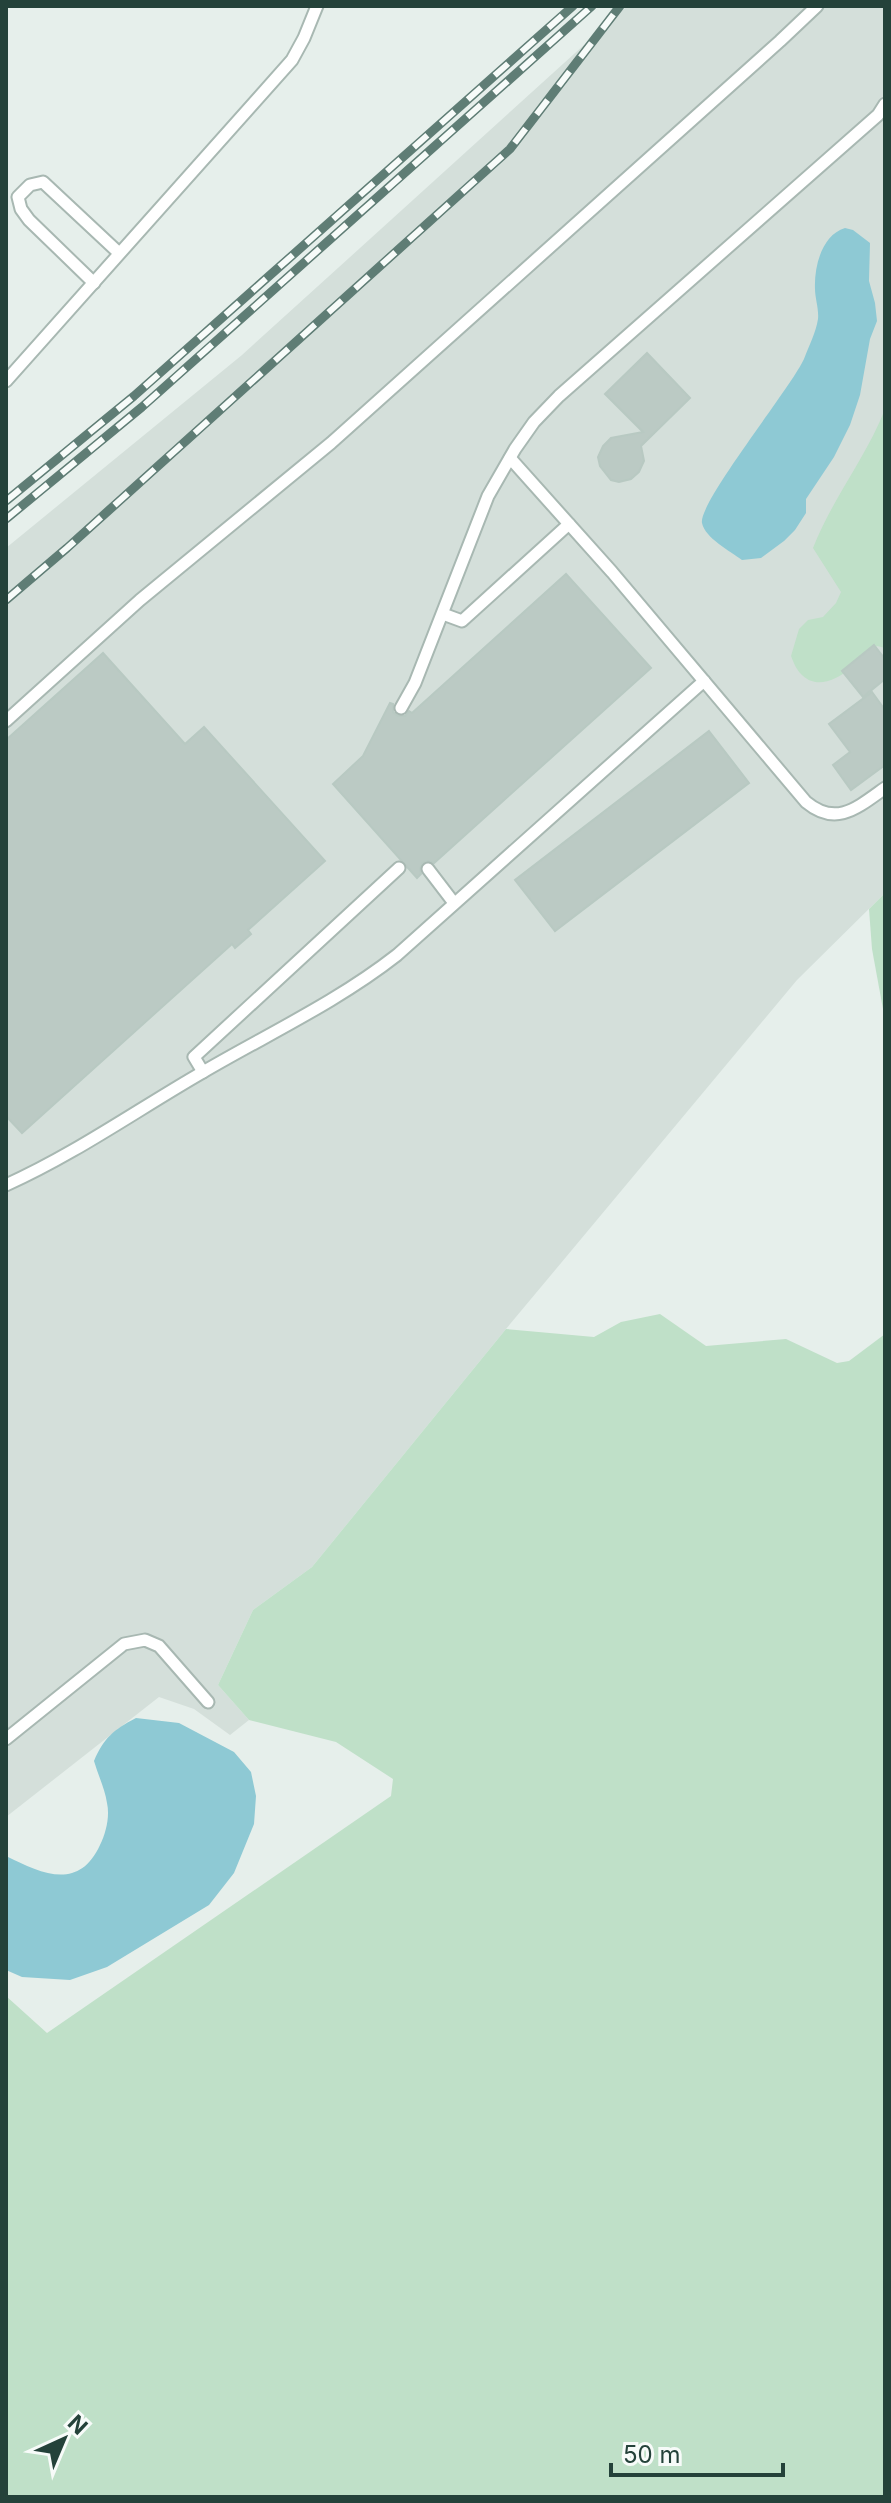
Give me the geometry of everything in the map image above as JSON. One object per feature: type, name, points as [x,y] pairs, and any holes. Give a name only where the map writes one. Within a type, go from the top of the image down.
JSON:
[{"type":"lane","points":[[6,721],[140,600],[331,443],[817,6]]},
{"type":"lane","points":[[6,381],[292,60],[315,7]]},
{"type":"lane","points":[[401,708],[415,683],[488,496],[534,422],[559,396],[878,115],[885,104]]},
{"type":"lane","points":[[94,283],[29,220],[21,209],[18,197],[30,185],[43,182],[119,253]]},
{"type":"lane","points":[[510,458],[789,784],[818,812],[834,816],[860,806],[885,788]]},
{"type":"lane","points":[[443,614],[462,621],[569,524]]},
{"type":"lane","points":[[6,1185],[41,1169],[203,1072],[363,982],[704,681]]},
{"type":"lane","points":[[203,1072],[194,1057],[399,868]]},
{"type":"lane","points":[[428,869],[454,903]]},
{"type":"lane","points":[[6,1739],[124,1644],[145,1640],[159,1646],[208,1702]]},
{"type":"shaded area","points":[[627,6],[885,6],[885,893],[797,980],[312,1567],[253,1610],[218,1685],[249,1720],[230,1735],[194,1709],[159,1697],[6,1817],[6,548],[242,355]]},
{"type":"green space","points":[[885,409],[885,648],[877,646],[851,668],[830,680],[809,680],[799,671],[791,656],[799,629],[808,620],[823,617],[841,592],[813,548]]},
{"type":"green space","points":[[885,893],[885,1020],[872,949],[869,909]]},
{"type":"green space","points":[[660,1314],[706,1346],[786,1339],[837,1363],[849,1361],[885,1334],[885,2497],[6,2497],[6,1996],[47,2033],[391,1796],[393,1779],[336,1742],[249,1720],[218,1685],[253,1610],[312,1567],[506,1329],[594,1337],[621,1322]]},
{"type":"water","points":[[845,228],[853,230],[870,243],[869,281],[877,321],[870,339],[860,395],[850,425],[834,457],[806,499],[806,513],[795,530],[761,558],[742,560],[704,529],[705,511],[804,359],[818,319],[815,289],[818,261],[830,237]]},
{"type":"water","points":[[136,1718],[179,1723],[234,1752],[251,1772],[256,1796],[254,1824],[234,1873],[209,1905],[107,1967],[70,1980],[22,1977],[6,1970],[6,1856],[46,1873],[71,1873],[82,1869],[100,1845],[107,1824],[105,1792],[94,1761],[110,1735]]},
{"type":"building","points":[[647,353],[690,398],[641,446],[644,461],[639,472],[631,479],[611,480],[600,466],[598,457],[603,446],[611,438],[643,432],[605,394]]},
{"type":"building","points":[[566,574],[651,668],[434,863],[422,863],[421,874],[417,878],[333,784],[363,756],[390,703],[398,716],[405,716],[409,711],[412,713]]},
{"type":"building","points":[[874,645],[885,659],[885,679],[863,697],[842,671]]},
{"type":"building","points":[[103,653],[185,744],[204,727],[325,861],[248,930],[251,934],[235,948],[232,944],[22,1133],[6,1116],[6,740]]},
{"type":"building","points":[[872,692],[885,710],[885,765],[851,790],[833,765],[850,752],[829,724]]},
{"type":"building","points":[[709,731],[749,783],[555,931],[515,880]]},
{"type":"railway","points":[[6,501],[134,396],[573,6]]},
{"type":"railway","points":[[6,519],[142,407],[592,6]]},
{"type":"railway","points":[[6,600],[510,149],[620,6]]}]
